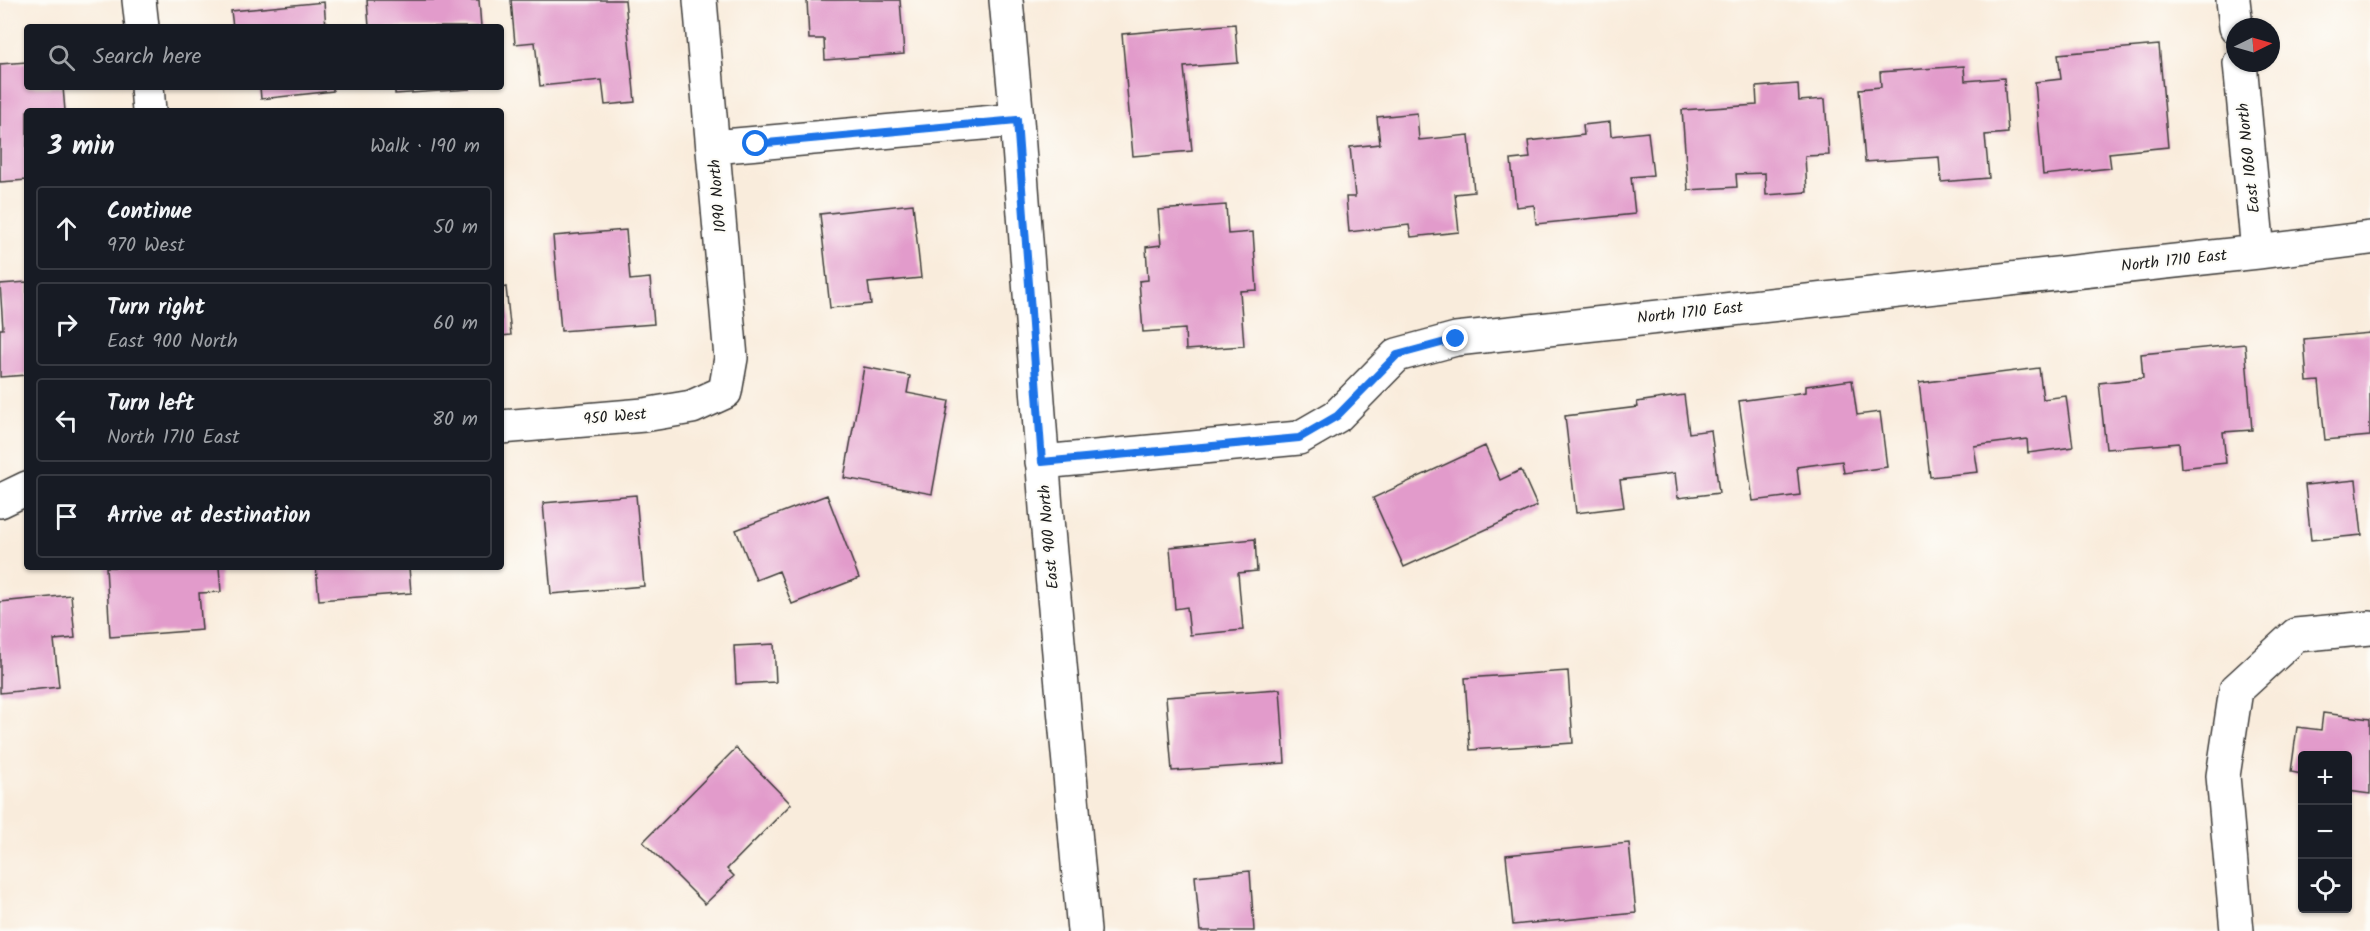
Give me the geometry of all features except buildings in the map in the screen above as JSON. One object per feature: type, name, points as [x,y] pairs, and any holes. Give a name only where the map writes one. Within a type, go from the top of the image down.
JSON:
[{"type":"street","points":[[139,0],[142,24]]},
{"type":"street","name":"1090 North","points":[[700,0],[731,358],[725,392]]},
{"type":"street","name":"East 900 North","points":[[1006,0],[1042,462],[1084,931]]},
{"type":"street","points":[[2234,0],[2235,18]]},
{"type":"street","name":"East 1060 North","points":[[2241,72],[2258,252]]},
{"type":"street","points":[[147,90],[149,108]]},
{"type":"street","points":[[713,147],[1017,120]]},
{"type":"street","name":"North 1710 East","points":[[1042,462],[1299,438],[1337,416],[1397,355],[1456,339],[2370,238]]},
{"type":"street","name":"950 West","points":[[504,427],[644,415],[692,407],[725,392]]},
{"type":"street","points":[[0,501],[24,489]]},
{"type":"street","points":[[2237,931],[2223,777],[2236,690],[2296,635],[2370,628]]},
{"type":"route","points":[[756,144],[1017,120],[1042,462],[1299,438],[1337,416],[1397,355],[1456,339]]}]
